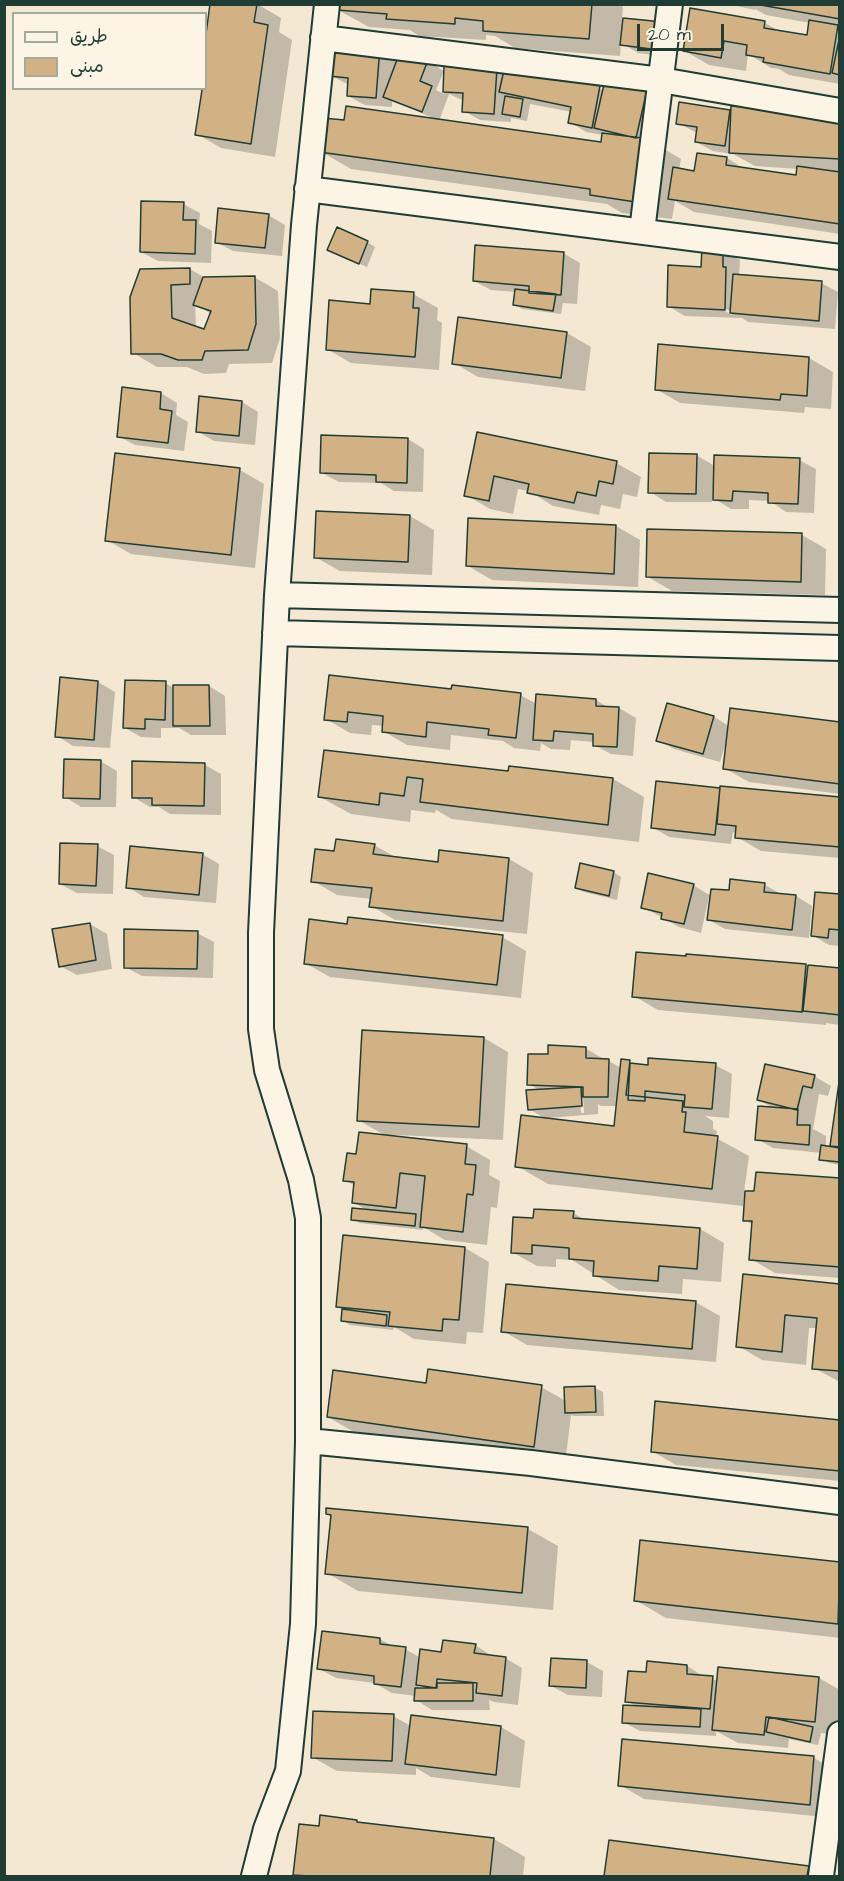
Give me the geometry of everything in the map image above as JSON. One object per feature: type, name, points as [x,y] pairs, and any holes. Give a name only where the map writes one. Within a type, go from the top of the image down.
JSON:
[{"type":"street","points":[[254,1876],[266,1829],[288,1771],[303,1624],[308,1441],[308,1218],[301,1180],[267,1070],[261,1029],[261,933],[277,595],[307,189],[327,4]]},
{"type":"street","points":[[642,231],[670,4]]},
{"type":"street","points":[[323,38],[661,80],[840,111]]},
{"type":"street","points":[[307,189],[840,256]]},
{"type":"street","points":[[277,595],[840,610]]},
{"type":"street","points":[[275,633],[840,648]]},
{"type":"street","points":[[308,1441],[531,1463],[840,1502]]},
{"type":"street","points":[[821,1876],[832,1851],[840,1734]]},
{"type":"building","points":[[210,4],[257,4],[254,22],[268,25],[251,144],[195,135],[202,90],[207,90],[207,26]]},
{"type":"building","points":[[337,4],[592,4],[589,39],[483,31],[483,21],[455,18],[455,24],[386,19],[387,14],[337,10]]},
{"type":"building","points":[[755,4],[840,4],[840,19]]},
{"type":"building","points":[[690,8],[765,21],[764,28],[807,35],[809,20],[838,25],[830,74],[763,62],[764,58],[746,55],[747,45],[724,41],[721,58],[683,51]]},
{"type":"building","points":[[623,18],[663,22],[659,50],[620,45]]},
{"type":"building","points":[[840,35],[840,75],[832,73]]},
{"type":"building","points":[[331,43],[380,47],[376,98],[347,96],[348,78],[329,76]]},
{"type":"building","points":[[401,49],[428,60],[420,81],[432,86],[422,112],[383,97]]},
{"type":"building","points":[[444,65],[497,68],[494,114],[462,112],[463,93],[443,92]]},
{"type":"building","points":[[505,66],[600,86],[592,128],[568,123],[571,107],[499,92]]},
{"type":"building","points":[[605,80],[647,90],[636,138],[594,128]]},
{"type":"building","points":[[505,96],[523,99],[520,117],[502,114]]},
{"type":"building","points":[[679,102],[730,110],[725,146],[695,142],[697,127],[676,124]]},
{"type":"building","points":[[346,106],[601,142],[602,133],[650,139],[642,203],[590,195],[590,189],[319,152],[323,118],[344,120]]},
{"type":"building","points":[[731,106],[840,112],[840,159],[729,153]]},
{"type":"building","points":[[697,153],[727,157],[726,165],[796,175],[797,166],[840,172],[840,224],[668,199],[673,167],[694,171]]},
{"type":"building","points":[[141,201],[184,202],[183,220],[196,220],[195,254],[140,252]]},
{"type":"building","points":[[218,208],[269,214],[265,248],[215,243]]},
{"type":"building","points":[[337,227],[368,241],[359,264],[327,250]]},
{"type":"building","points":[[475,245],[564,252],[561,295],[529,293],[529,286],[473,281]]},
{"type":"building","points":[[702,248],[723,249],[723,267],[726,267],[725,310],[667,307],[668,265],[701,267]]},
{"type":"building","points":[[190,268],[190,284],[171,285],[172,318],[204,329],[211,311],[193,305],[203,277],[255,276],[256,324],[248,350],[205,351],[202,360],[178,360],[161,354],[131,354],[130,297],[140,269]]},
{"type":"building","points":[[733,274],[822,281],[819,321],[730,313]]},
{"type":"building","points":[[371,289],[414,292],[413,308],[419,308],[415,357],[326,350],[329,300],[370,304]]},
{"type":"building","points":[[515,289],[556,294],[553,311],[513,305]]},
{"type":"building","points":[[458,317],[567,332],[561,378],[452,364]]},
{"type":"building","points":[[658,344],[809,357],[807,396],[781,394],[780,400],[655,390]]},
{"type":"building","points":[[122,387],[161,392],[160,409],[172,411],[168,443],[117,437]]},
{"type":"building","points":[[199,396],[242,401],[239,436],[196,432]]},
{"type":"building","points":[[477,432],[617,461],[613,484],[599,481],[596,496],[577,492],[574,503],[527,493],[529,484],[494,476],[489,501],[464,496]]},
{"type":"building","points":[[321,435],[408,438],[407,483],[376,482],[376,475],[320,473]]},
{"type":"building","points":[[115,453],[240,468],[231,555],[105,541]]},
{"type":"building","points":[[649,453],[697,454],[696,494],[648,493]]},
{"type":"building","points":[[714,455],[800,458],[798,504],[768,503],[768,493],[733,491],[732,501],[713,500]]},
{"type":"building","points":[[316,511],[410,515],[408,562],[314,558]]},
{"type":"building","points":[[468,518],[616,525],[614,574],[466,566]]},
{"type":"building","points":[[647,529],[802,533],[801,582],[646,577]]},
{"type":"building","points":[[329,675],[451,689],[452,685],[521,693],[516,738],[488,735],[489,729],[427,722],[426,737],[382,732],[383,716],[348,712],[347,722],[324,720]]},
{"type":"building","points":[[60,677],[98,681],[94,740],[55,737]]},
{"type":"building","points":[[125,680],[166,681],[165,720],[145,719],[145,729],[123,728]]},
{"type":"building","points":[[173,685],[209,685],[210,726],[173,726]]},
{"type":"building","points":[[536,694],[596,699],[596,706],[619,707],[617,747],[593,746],[593,734],[554,731],[553,741],[533,740]]},
{"type":"building","points":[[667,703],[714,716],[703,754],[656,741]]},
{"type":"building","points":[[730,708],[840,722],[840,784],[723,769]]},
{"type":"building","points":[[324,750],[508,771],[509,766],[613,778],[608,825],[420,802],[423,779],[407,777],[404,796],[380,793],[379,805],[318,797]]},
{"type":"building","points":[[64,759],[101,760],[100,799],[63,798]]},
{"type":"building","points":[[132,761],[205,763],[204,806],[152,805],[152,798],[132,798]]},
{"type":"building","points":[[656,781],[720,788],[715,835],[651,828]]},
{"type":"building","points":[[720,786],[840,797],[840,847],[735,838],[736,826],[717,824]]},
{"type":"building","points":[[336,839],[375,844],[373,854],[438,862],[439,850],[509,858],[503,921],[369,907],[372,888],[311,882],[315,849],[334,851]]},
{"type":"building","points":[[60,843],[98,844],[96,886],[59,884]]},
{"type":"building","points":[[130,846],[203,853],[199,895],[126,888]]},
{"type":"building","points":[[580,863],[614,871],[609,896],[575,888]]},
{"type":"building","points":[[648,873],[694,884],[684,924],[661,919],[662,913],[641,908]]},
{"type":"building","points":[[730,879],[765,883],[764,892],[796,895],[792,930],[707,920],[711,889],[729,890]]},
{"type":"building","points":[[815,892],[840,894],[840,930],[829,929],[828,938],[811,936]]},
{"type":"building","points":[[348,917],[503,935],[497,985],[304,964],[309,919],[347,924]]},
{"type":"building","points":[[90,923],[96,960],[59,967],[52,929]]},
{"type":"building","points":[[124,929],[198,931],[197,969],[124,968]]},
{"type":"building","points":[[636,952],[806,964],[802,1012],[632,997]]},
{"type":"building","points":[[808,965],[840,968],[840,1015],[803,1011]]},
{"type":"building","points":[[362,1030],[484,1037],[479,1127],[357,1121]]},
{"type":"building","points":[[548,1045],[586,1047],[586,1058],[609,1059],[608,1097],[583,1097],[583,1087],[527,1085],[528,1054],[548,1054]]},
{"type":"building","points":[[648,1058],[716,1063],[712,1109],[684,1107],[685,1095],[645,1091],[645,1101],[628,1100],[630,1063],[648,1065]]},
{"type":"building","points":[[621,1059],[630,1060],[626,1095],[683,1101],[682,1112],[686,1112],[684,1132],[718,1136],[712,1189],[515,1167],[521,1115],[614,1126]]},
{"type":"building","points":[[765,1064],[815,1075],[812,1088],[803,1086],[797,1110],[757,1100]]},
{"type":"building","points":[[840,1075],[840,1147],[830,1146]]},
{"type":"building","points":[[581,1087],[582,1106],[528,1110],[526,1090]]},
{"type":"building","points":[[758,1106],[798,1109],[797,1125],[810,1125],[809,1145],[755,1140]]},
{"type":"building","points":[[359,1132],[467,1144],[465,1164],[476,1165],[473,1195],[467,1194],[463,1232],[420,1227],[425,1176],[400,1173],[396,1208],[352,1203],[354,1182],[343,1181],[347,1153],[356,1154]]},
{"type":"building","points":[[821,1145],[840,1148],[840,1162],[819,1160]]},
{"type":"building","points":[[756,1172],[840,1178],[840,1267],[749,1260],[752,1221],[743,1221],[745,1191],[754,1191]]},
{"type":"building","points":[[352,1208],[416,1214],[415,1226],[351,1220]]},
{"type":"building","points":[[534,1209],[574,1211],[573,1218],[700,1228],[697,1269],[659,1266],[658,1281],[593,1276],[594,1261],[569,1259],[569,1248],[532,1245],[532,1254],[511,1253],[513,1217],[533,1218]]},
{"type":"building","points":[[343,1235],[465,1247],[459,1320],[443,1319],[442,1331],[388,1326],[390,1312],[336,1307]]},
{"type":"building","points":[[743,1274],[840,1284],[840,1371],[812,1369],[817,1318],[785,1315],[782,1352],[736,1347]]},
{"type":"building","points":[[506,1284],[696,1301],[692,1349],[501,1332]]},
{"type":"building","points":[[342,1309],[387,1315],[386,1326],[341,1321]]},
{"type":"building","points":[[428,1369],[542,1385],[534,1447],[327,1417],[333,1370],[426,1383]]},
{"type":"building","points":[[595,1386],[596,1412],[565,1413],[564,1387]]},
{"type":"building","points":[[655,1401],[840,1420],[840,1471],[651,1452]]},
{"type":"building","points":[[326,1508],[528,1527],[522,1593],[325,1574],[331,1515],[326,1514]]},
{"type":"building","points":[[640,1540],[840,1562],[838,1624],[634,1601]]},
{"type":"building","points":[[322,1631],[380,1638],[380,1644],[406,1647],[401,1687],[374,1684],[374,1676],[317,1669]]},
{"type":"building","points":[[443,1640],[476,1644],[474,1653],[506,1657],[502,1696],[476,1693],[477,1683],[437,1679],[436,1688],[416,1685],[420,1649],[441,1652]]},
{"type":"building","points":[[551,1658],[587,1660],[586,1688],[549,1686]]},
{"type":"building","points":[[647,1661],[687,1665],[687,1674],[713,1676],[710,1709],[625,1702],[628,1671],[646,1672]]},
{"type":"building","points":[[718,1667],[819,1677],[815,1722],[766,1717],[764,1735],[712,1730]]},
{"type":"building","points":[[437,1683],[473,1683],[473,1701],[414,1701],[415,1688],[437,1688]]},
{"type":"building","points":[[623,1705],[701,1709],[700,1727],[622,1723]]},
{"type":"building","points":[[313,1711],[394,1714],[392,1761],[311,1758]]},
{"type":"building","points":[[411,1715],[501,1726],[496,1775],[405,1764]]},
{"type":"building","points":[[769,1717],[813,1727],[810,1742],[766,1732]]},
{"type":"building","points":[[622,1739],[814,1756],[810,1805],[618,1786]]},
{"type":"building","points":[[320,1815],[357,1820],[357,1822],[494,1838],[490,1876],[293,1875],[299,1824],[319,1826]]},
{"type":"building","points":[[609,1840],[809,1866],[807,1876],[604,1876]]}]
